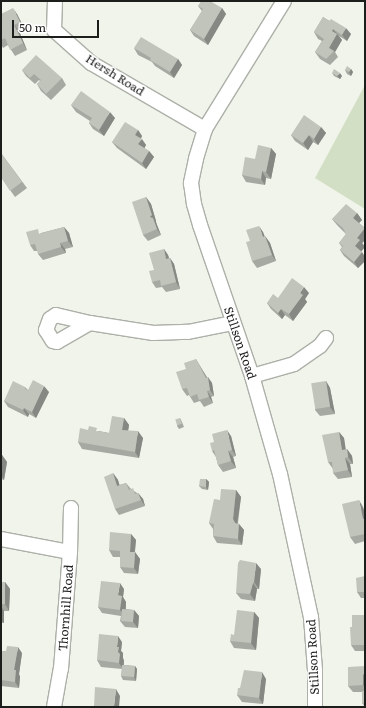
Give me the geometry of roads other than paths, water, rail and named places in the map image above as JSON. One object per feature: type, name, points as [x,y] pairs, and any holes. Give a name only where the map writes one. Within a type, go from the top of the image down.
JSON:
[{"type":"street","name":"Hersh Road","points":[[55,1],[54,30],[91,62],[205,129]]},
{"type":"street","name":"Stillson Road","points":[[284,1],[205,129],[191,182],[194,204],[252,376],[280,474],[311,617],[315,670],[315,707]]},
{"type":"street","points":[[90,323],[153,333],[188,332],[233,323]]},
{"type":"street","points":[[252,376],[294,364],[320,346],[326,338]]},
{"type":"street","name":"Thornhill Road","points":[[54,707],[61,669],[70,552],[71,508]]},
{"type":"street","points":[[1,540],[70,552]]}]
